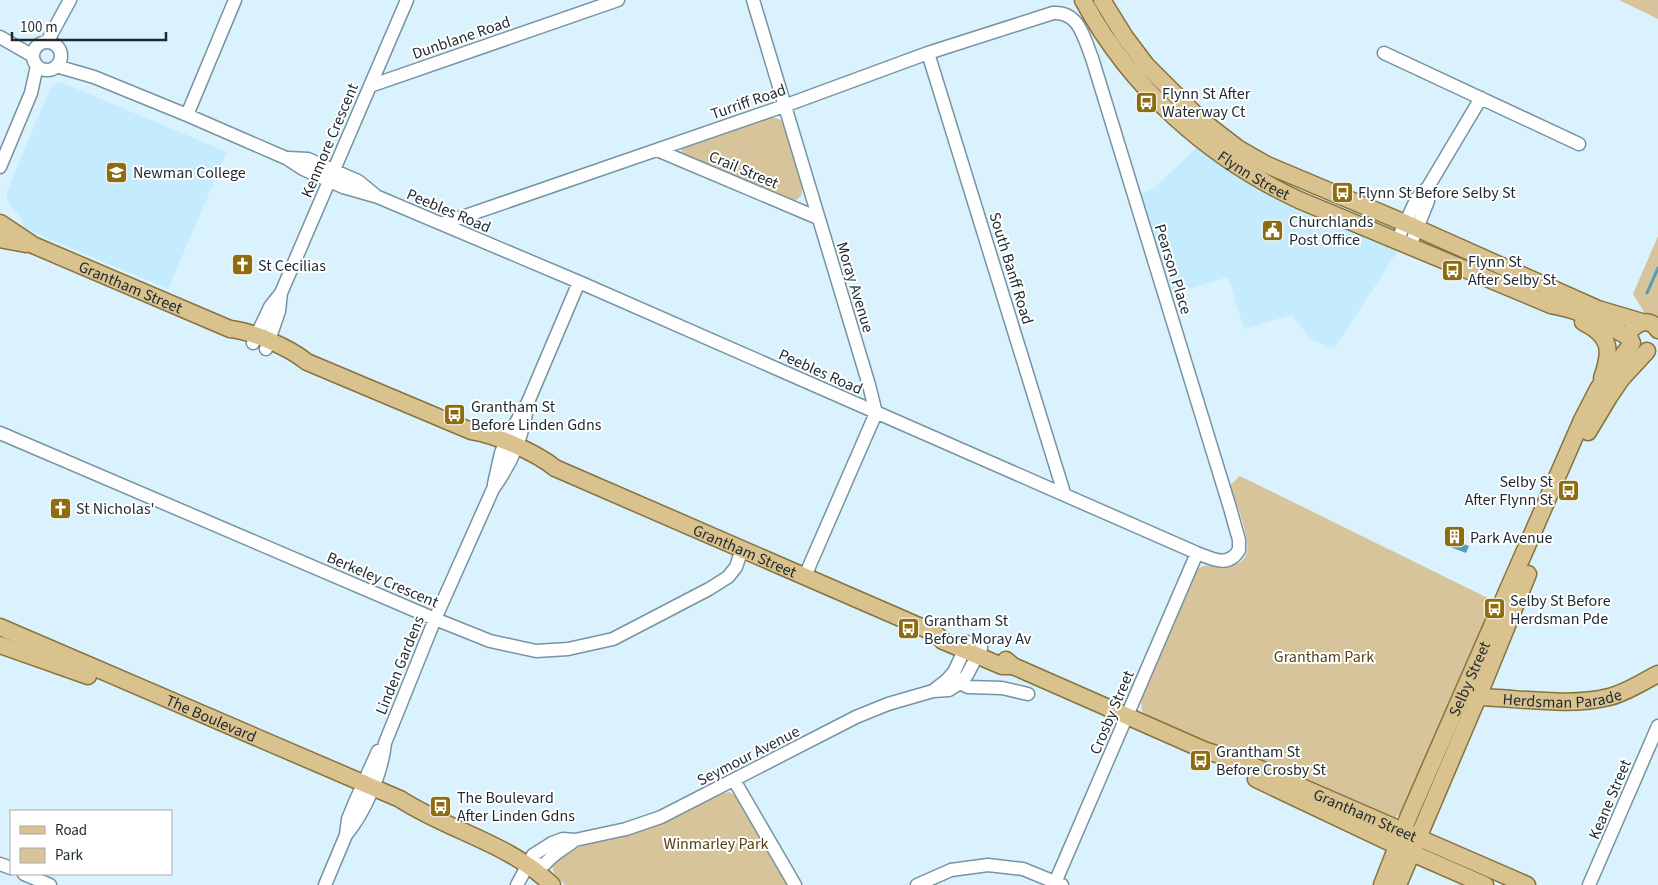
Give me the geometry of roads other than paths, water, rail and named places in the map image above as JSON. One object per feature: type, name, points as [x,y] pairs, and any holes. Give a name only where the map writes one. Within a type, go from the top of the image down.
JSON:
[{"type":"main road","name":"Flynn Street","points":[[1102,0],[1134,50],[1187,108],[1239,149],[1267,165],[1411,226],[1598,309],[1651,323],[1658,330]]},
{"type":"main road","name":"Flynn Street","points":[[1087,7],[1127,66],[1166,109],[1237,166],[1268,185],[1322,210],[1551,305],[1567,308],[1593,317],[1631,340],[1638,349],[1654,349]]},
{"type":"main road","points":[[1298,178],[1319,198],[1322,210]]},
{"type":"main road","name":"Grantham Street","points":[[0,223],[33,245],[230,329],[242,330],[261,342],[297,353],[307,362],[471,431],[484,433],[510,448],[544,458],[555,468],[935,633],[946,633],[972,649],[1006,659],[1013,666],[1204,750],[1251,765],[1415,845],[1485,885]]},
{"type":"main road","name":"Grantham Street","points":[[0,239],[33,245]]},
{"type":"main road","points":[[1551,305],[1597,331],[1606,342],[1608,358],[1598,389]]},
{"type":"main road","name":"Selby Street","points":[[1398,885],[1415,845],[1509,589],[1582,420],[1598,389],[1631,340],[1632,330],[1642,322]]},
{"type":"main road","name":"Selby Street","points":[[1382,885],[1400,838],[1470,694],[1588,432],[1605,402],[1622,378],[1654,349]]},
{"type":"main road","name":"The Boulevard","points":[[0,627],[366,789]]},
{"type":"main road","name":"The Boulevard","points":[[0,645],[82,674],[366,789],[400,798],[420,812],[503,849],[529,866],[552,885]]},
{"type":"main road","name":"Herdsman Parade","points":[[1470,694],[1580,701],[1596,700],[1619,694],[1658,674]]},
{"type":"main road","name":"Grantham Street","points":[[1415,845],[1527,885]]},
{"type":"street","points":[[187,115],[235,0]]},
{"type":"street","name":"Kenmore Crescent","points":[[261,342],[270,307],[280,293],[407,0]]},
{"type":"street","name":"Moray Avenue","points":[[753,0],[876,413]]},
{"type":"street","name":"Dunblane Road","points":[[370,86],[614,1]]},
{"type":"street","points":[[0,168],[68,3]]},
{"type":"street","name":"Turriff Road","points":[[442,224],[784,106],[928,53],[1053,13],[1066,14]]},
{"type":"street","name":"Pearson Place","points":[[1066,14],[1073,18],[1083,33],[1092,58],[1239,540]]},
{"type":"street","name":"Peebles Road","points":[[0,37],[286,158],[308,159],[331,175],[358,181],[378,197],[579,282],[1197,552],[1222,561],[1231,560],[1239,550],[1239,540]]},
{"type":"street","name":"South Banff Road","points":[[928,53],[1064,493]]},
{"type":"street","points":[[1384,53],[1579,144]]},
{"type":"street","points":[[1404,243],[1411,226],[1417,198],[1428,187],[1481,98]]},
{"type":"street","name":"Crail Street","points":[[658,150],[818,218]]},
{"type":"street","name":"Linden Gardens","points":[[325,885],[346,835],[356,822],[378,751],[385,743],[435,619],[493,489],[504,474],[510,448],[579,282]]},
{"type":"street","points":[[805,576],[876,413]]},
{"type":"street","name":"Berkeley Crescent","points":[[0,433],[435,619],[490,641],[536,651],[568,649],[614,639],[728,577],[736,567],[742,549]]},
{"type":"street","name":"Crosby Street","points":[[1057,884],[1197,552]]},
{"type":"street","points":[[972,649],[967,675],[960,683],[968,688],[1002,688],[1028,694]]},
{"type":"street","name":"Seymour Avenue","points":[[933,691],[947,680],[972,649]]},
{"type":"street","name":"Seymour Avenue","points":[[517,885],[522,874],[529,866],[533,855],[539,850],[563,839],[575,840],[626,828],[661,817],[856,717],[888,704],[933,691],[949,690],[960,683]]},
{"type":"street","name":"Keane Street","points":[[1589,885],[1658,726]]},
{"type":"street","points":[[734,780],[795,885]]},
{"type":"street","points":[[916,885],[951,870],[988,865],[1023,869],[1057,884]]},
{"type":"street","points":[[26,875],[50,885]]},
{"type":"water","points":[[1448,538],[1469,546],[1466,553],[1445,545]]},
{"type":"waterway","points":[[1647,293],[1658,268]]},
{"type":"place","name":"Flynn St After Waterway Ct","points":[[1146,102]]},
{"type":"place","name":"Newman College","points":[[117,172]]},
{"type":"place","name":"Flynn St Before Selby St","points":[[1342,192]]},
{"type":"place","name":"Churchlands Post Office","points":[[1273,230]]},
{"type":"place","name":"St Cecilias","points":[[242,265]]},
{"type":"place","name":"Flynn St After Selby St","points":[[1452,270]]},
{"type":"place","name":"Grantham St Before Linden Gdns","points":[[455,415]]},
{"type":"place","name":"Selby St After Flynn St","points":[[1569,490]]},
{"type":"place","name":"St Nicholas'","points":[[60,508]]},
{"type":"place","name":"Park Avenue","points":[[1454,537]]},
{"type":"place","name":"Selby St Before Herdsman Pde","points":[[1494,609]]},
{"type":"place","name":"Grantham St Before Moray Av","points":[[908,629]]},
{"type":"place","name":"Grantham St Before Crosby St","points":[[1200,760]]},
{"type":"place","name":"The Boulevard After Linden Gdns","points":[[441,806]]},
{"type":"park label","name":"Grantham Park","points":[[1324,656]]},
{"type":"park label","name":"Winmarley Park","points":[[716,843]]}]
